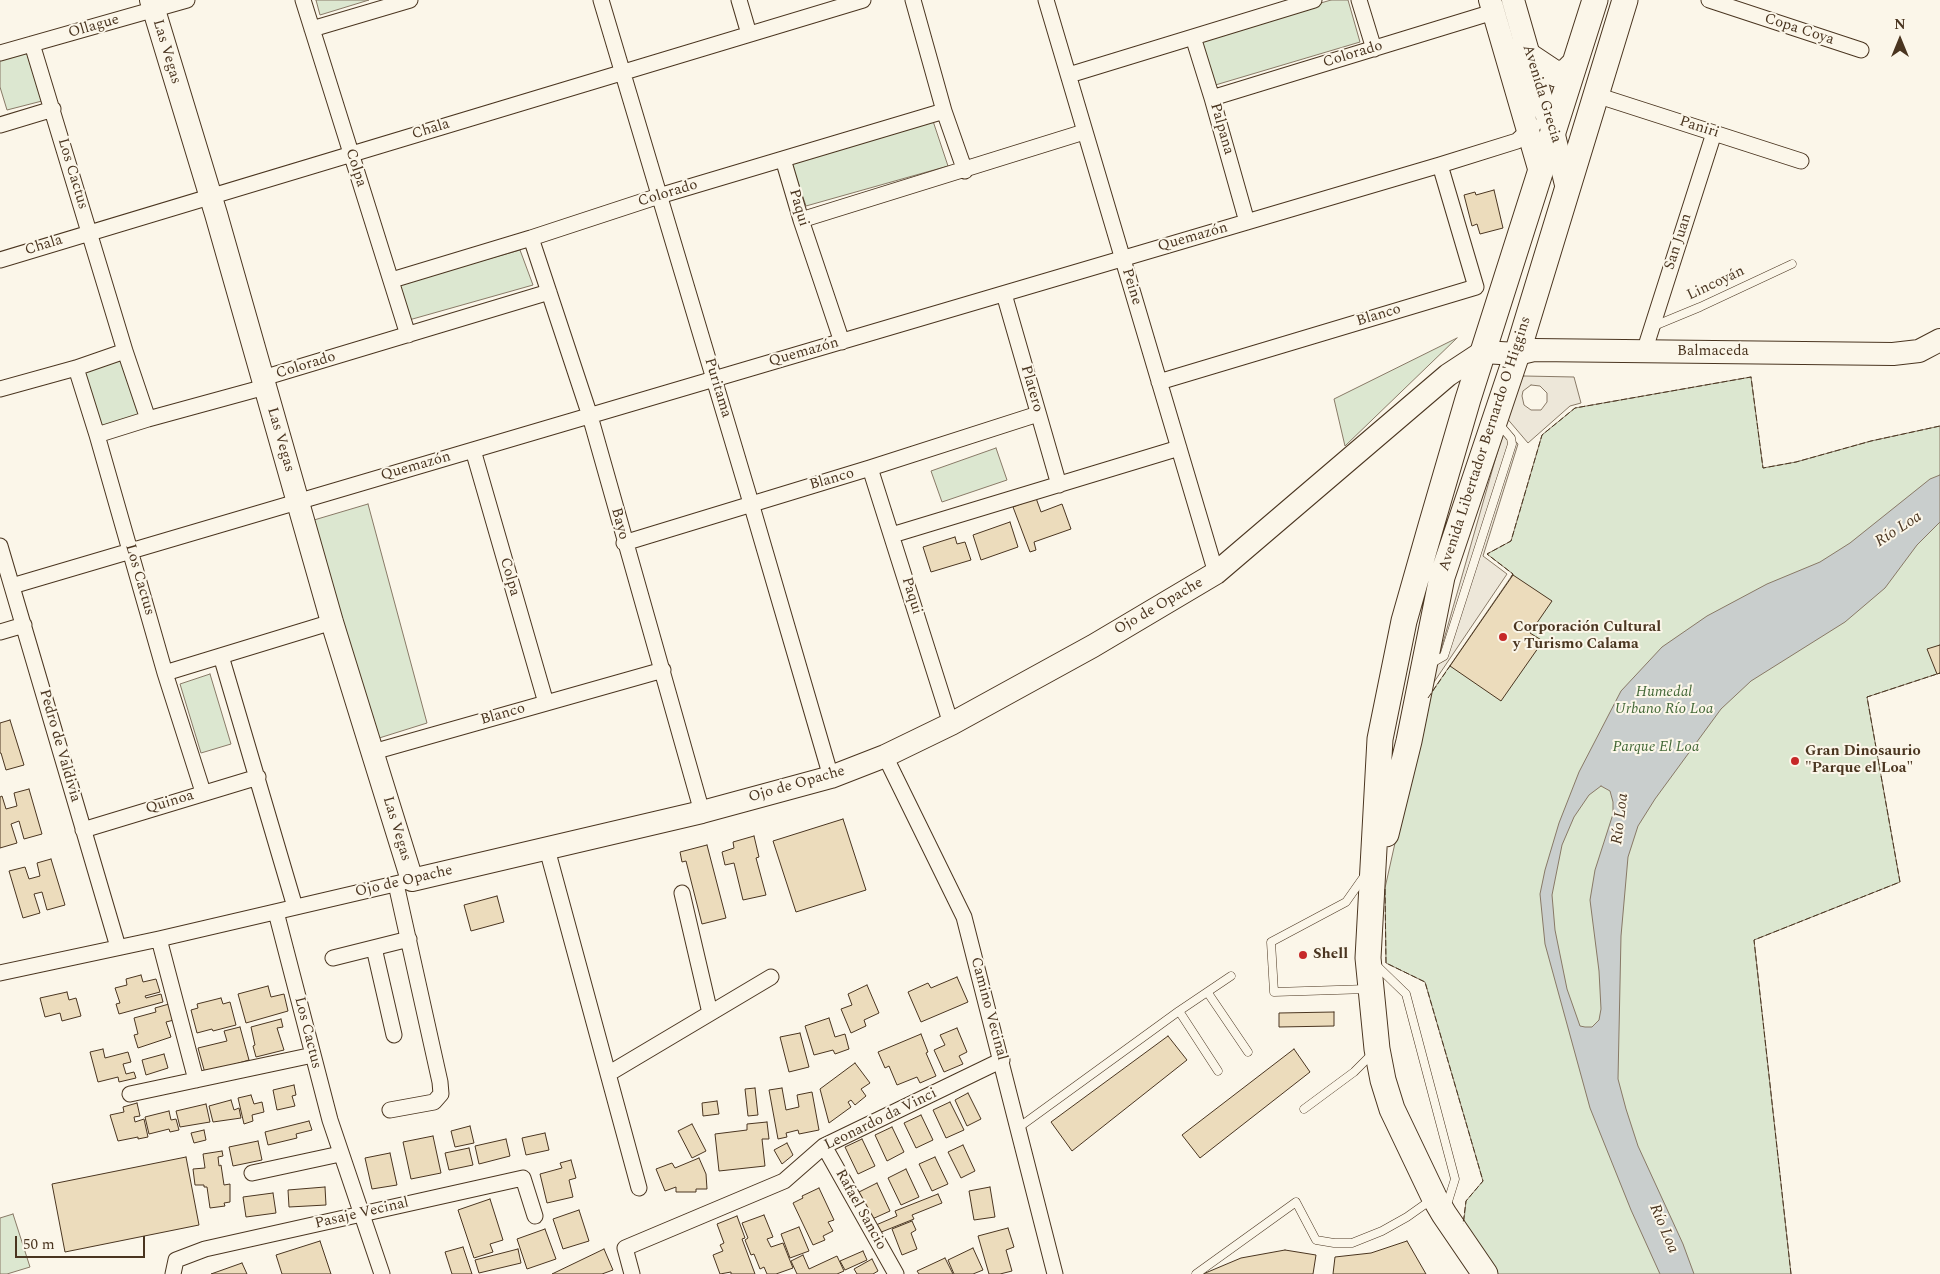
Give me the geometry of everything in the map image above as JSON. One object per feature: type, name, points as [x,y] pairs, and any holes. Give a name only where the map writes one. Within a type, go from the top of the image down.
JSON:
[{"type":"main road","name":"Avenida Grecia","points":[[1513,0],[1529,56],[1542,124]]},
{"type":"main road","name":"Avenida Libertador Bernardo O'Higgins","points":[[1486,1274],[1439,1206],[1392,1109],[1383,1080],[1377,1049],[1368,958],[1380,739],[1404,621],[1483,352],[1540,172],[1542,124],[1572,71],[1595,0]]},
{"type":"main road","name":"Avenida Libertador Bernardo O'Higgins","points":[[1372,895],[1409,741],[1423,667],[1454,581],[1494,419],[1517,354],[1625,0]]},
{"type":"main road","name":"Las Vegas","points":[[152,5],[210,196],[332,622],[373,752],[404,882]]},
{"type":"main road","name":"Avenida Grecia","points":[[1491,6],[1542,124],[1567,189]]},
{"type":"main road","points":[[1529,56],[1556,74],[1572,71]]},
{"type":"main road","name":"Balmaceda","points":[[1483,352],[1517,354],[1534,350],[1893,354],[1919,351],[1940,340]]},
{"type":"main road","name":"Ojo de Opache","points":[[404,882],[702,812],[831,777],[885,756],[951,724],[1093,646],[1216,573],[1448,375],[1483,352]]},
{"type":"street","name":"Ollague","points":[[0,53],[152,5],[187,0]]},
{"type":"street","name":"Colpa","points":[[304,0],[350,154],[392,280],[408,335]]},
{"type":"street","points":[[312,29],[410,0]]},
{"type":"street","name":"Puritama","points":[[600,0],[715,379],[831,777]]},
{"type":"street","points":[[739,0],[749,34]]},
{"type":"street","name":"Chala","points":[[0,260],[863,0]]},
{"type":"street","points":[[913,0],[944,111],[965,171]]},
{"type":"street","name":"Peine","points":[[1046,0],[1216,573]]},
{"type":"street","points":[[1069,75],[1314,0]]},
{"type":"street","points":[[1359,0],[1374,49]]},
{"type":"street","name":"Copa Coya","points":[[1709,0],[1755,7],[1861,50]]},
{"type":"street","name":"Colorado","points":[[1212,98],[1374,49],[1491,6]]},
{"type":"street","name":"Palpana","points":[[1193,37],[1246,222]]},
{"type":"street","name":"Los Cactus","points":[[32,44],[125,351],[148,419]]},
{"type":"street","name":"Paniri","points":[[1596,95],[1802,161]]},
{"type":"street","points":[[1,120],[53,109]]},
{"type":"street","name":"Colorado","points":[[392,280],[531,238],[659,196],[944,111]]},
{"type":"street","name":"Quemazón","points":[[6,586],[1440,166],[1518,141],[1542,124]]},
{"type":"street","points":[[801,220],[965,171],[1084,132]]},
{"type":"street","name":"San Juan","points":[[1644,352],[1714,133]]},
{"type":"street","name":"Paqui","points":[[784,159],[801,220],[842,342]]},
{"type":"street","name":"Blanco","points":[[1159,382],[1476,287],[1440,166]]},
{"type":"street","name":"Bayo","points":[[531,238],[590,416],[624,543],[702,812]]},
{"type":"street","name":"Colorado","points":[[97,435],[264,383],[408,335],[549,292]]},
{"type":"street","name":"Platero","points":[[1004,294],[1059,485]]},
{"type":"street","points":[[0,389],[76,368],[125,351]]},
{"type":"street","name":"Los Cactus","points":[[76,368],[165,673],[203,792]]},
{"type":"street","name":"Blanco","points":[[624,543],[870,468],[1038,414]]},
{"type":"street","points":[[892,535],[1179,448]]},
{"type":"street","name":"Colpa","points":[[473,450],[546,703]]},
{"type":"street","name":"Paqui","points":[[870,468],[951,724]]},
{"type":"street","name":"Pedro de Valdivia","points":[[0,546],[6,586],[24,625],[118,947]]},
{"type":"street","points":[[165,673],[332,622]]},
{"type":"street","points":[[0,632],[24,625]]},
{"type":"street","points":[[221,656],[295,907]]},
{"type":"street","name":"Blanco","points":[[373,752],[662,670]]},
{"type":"street","name":"Camino Vecinal","points":[[885,756],[964,917],[1002,1060],[1055,1274]]},
{"type":"street","name":"Quinoa","points":[[83,830],[203,792],[258,777]]},
{"type":"street","points":[[547,849],[639,1188]]},
{"type":"street","points":[[390,1110],[434,1102],[441,1094],[409,939],[404,882]]},
{"type":"street","name":"Ojo de Opache","points":[[0,973],[159,939],[404,882]]},
{"type":"street","points":[[682,893],[710,1013]]},
{"type":"street","name":"Los Cactus","points":[[276,912],[340,1154],[363,1214],[382,1274]]},
{"type":"street","points":[[159,939],[196,1080]]},
{"type":"street","points":[[333,958],[409,939]]},
{"type":"street","points":[[374,948],[394,1035]]},
{"type":"street","points":[[608,1074],[771,977]]},
{"type":"street","points":[[130,1094],[313,1055]]},
{"type":"street","name":"Leonardo da Vinci","points":[[632,1274],[626,1248],[784,1180],[824,1146],[1002,1060]]},
{"type":"street","name":"Rafael Sancio","points":[[824,1146],[896,1274]]},
{"type":"street","points":[[252,1173],[340,1154]]},
{"type":"street","name":"Pasaje Vecinal","points":[[173,1274],[176,1260],[205,1249],[523,1178],[535,1216]]},
{"type":"lane","name":"Lincoyán","points":[[1652,327],[1792,264]]},
{"type":"lane","points":[[1371,989],[1274,992],[1271,942],[1346,902],[1373,863]]},
{"type":"lane","points":[[1196,1274],[1296,1202],[1316,1240],[1352,1243],[1382,1231],[1407,1217],[1439,1206],[1455,1179],[1406,994],[1368,958]]},
{"type":"lane","points":[[1018,1128],[1179,1011],[1231,976]]},
{"type":"lane","points":[[1208,993],[1248,1052]]},
{"type":"lane","points":[[1179,1011],[1218,1071]]},
{"type":"lane","points":[[1304,1109],[1354,1072],[1377,1049]]},
{"type":"green space","points":[[316,0],[369,0],[320,15]]},
{"type":"green space","points":[[1331,0],[1348,0],[1360,42],[1212,86],[1199,39]]},
{"type":"green space","points":[[26,51],[42,101],[7,110],[0,87],[0,60]]},
{"type":"green space","points":[[933,121],[948,166],[806,206],[791,162]]},
{"type":"green space","points":[[520,250],[533,285],[409,320],[396,285]]},
{"type":"green space","points":[[1457,338],[1345,446],[1334,399]]},
{"type":"green space","points":[[125,351],[148,419],[97,435],[76,368]]},
{"type":"green space","name":"Parque El Loa","points":[[1751,377],[1763,468],[1796,462],[1871,441],[1940,426],[1940,673],[1867,697],[1900,882],[1754,940],[1791,1274],[1495,1274],[1463,1230],[1466,1201],[1483,1181],[1425,982],[1386,963],[1385,888],[1427,699],[1513,574],[1487,554],[1511,541],[1542,435],[1575,408]]},
{"type":"green space","points":[[996,448],[1007,480],[942,502],[931,471]]},
{"type":"green space","points":[[368,504],[427,723],[376,739],[314,520]]},
{"type":"green space","points":[[210,674],[231,744],[201,753],[180,684]]},
{"type":"green space","points":[[13,1214],[30,1267],[7,1274],[0,1274],[0,1218]]},
{"type":"shaded area","points":[[1524,376],[1574,377],[1581,403],[1570,406],[1528,443],[1505,416],[1517,381]],"holes":[[[1531,385],[1540,386],[1547,393],[1547,402],[1541,410],[1531,410],[1524,405],[1523,391]]]},
{"type":"shaded area","points":[[1504,429],[1518,444],[1483,556],[1507,574],[1430,688]]},
{"type":"water","name":"Humedal Urbano Río Loa","points":[[1940,475],[1940,522],[1917,545],[1885,588],[1845,622],[1751,681],[1721,709],[1655,799],[1638,826],[1628,857],[1621,936],[1618,1079],[1638,1146],[1683,1244],[1694,1274],[1660,1274],[1631,1210],[1590,1108],[1545,944],[1540,894],[1559,823],[1579,772],[1621,691],[1662,647],[1707,616],[1767,584],[1820,562],[1850,543],[1930,479]],"holes":[[[1601,786],[1610,791],[1613,802],[1613,814],[1595,870],[1590,900],[1599,971],[1601,1009],[1599,1020],[1592,1027],[1585,1027],[1580,1026],[1567,989],[1555,930],[1552,895],[1562,845],[1574,817],[1589,795]]]},
{"type":"building","points":[[1494,190],[1503,228],[1480,234],[1477,224],[1472,226],[1464,195],[1475,192],[1476,195]]},
{"type":"building","points":[[1036,498],[1041,512],[1062,504],[1071,529],[1034,542],[1036,550],[1030,552],[1013,507]]},
{"type":"building","points":[[1010,522],[1018,547],[981,560],[973,535]]},
{"type":"building","points":[[955,537],[957,544],[965,542],[971,560],[931,572],[923,547]]},
{"type":"building","name":"Corporación Cultural y Turismo Calama","points":[[1513,575],[1552,601],[1530,633],[1543,641],[1501,701],[1450,666]]},
{"type":"building","points":[[1940,645],[1940,673],[1937,674],[1927,649]]},
{"type":"building","points":[[10,720],[24,765],[6,770],[0,753],[0,723]]},
{"type":"building","points":[[29,789],[42,834],[24,839],[19,821],[11,824],[17,843],[0,848],[0,797],[2,796],[6,809],[17,806],[14,793]]},
{"type":"building","points":[[843,819],[866,890],[796,912],[773,841]]},
{"type":"building","points":[[754,836],[759,857],[756,858],[766,895],[743,900],[734,863],[725,865],[722,852],[734,848],[733,842]]},
{"type":"building","points":[[707,845],[726,918],[702,924],[686,861],[682,862],[680,852]]},
{"type":"building","points":[[51,859],[65,905],[47,910],[42,892],[34,894],[40,913],[23,918],[9,871],[25,867],[29,879],[40,876],[37,863]]},
{"type":"building","points":[[497,896],[504,922],[471,931],[464,905]]},
{"type":"building","points":[[141,975],[143,982],[156,979],[160,992],[145,996],[146,998],[161,994],[163,1002],[119,1014],[116,1004],[120,1003],[115,988],[127,985],[126,979]]},
{"type":"building","points":[[957,977],[968,1002],[921,1022],[908,992],[928,983],[931,988]]},
{"type":"building","points":[[867,985],[879,1013],[864,1020],[866,1026],[851,1033],[841,1009],[852,1005],[848,994]]},
{"type":"building","points":[[268,986],[271,997],[284,994],[288,1011],[246,1023],[238,994]]},
{"type":"building","points":[[67,992],[69,1000],[76,998],[81,1016],[62,1021],[60,1013],[45,1017],[40,998]]},
{"type":"building","points":[[221,998],[223,1004],[230,1002],[236,1025],[197,1033],[191,1010],[198,1008],[197,1004]]},
{"type":"building","points":[[169,1004],[174,1020],[166,1022],[171,1037],[138,1048],[134,1035],[138,1034],[134,1018],[156,1012],[155,1008]]},
{"type":"building","points":[[1334,1012],[1334,1026],[1279,1027],[1279,1013]]},
{"type":"building","points":[[829,1018],[835,1037],[845,1034],[849,1049],[835,1054],[833,1050],[814,1055],[805,1026]]},
{"type":"building","points":[[281,1019],[283,1027],[277,1028],[284,1050],[256,1057],[251,1027]]},
{"type":"building","points":[[240,1027],[249,1060],[205,1073],[198,1048],[227,1041],[224,1031]]},
{"type":"building","points":[[957,1028],[967,1052],[959,1056],[963,1064],[944,1072],[934,1050],[945,1045],[940,1035]]},
{"type":"building","points":[[800,1033],[809,1067],[789,1072],[780,1037]]},
{"type":"building","points":[[921,1034],[928,1052],[926,1053],[936,1076],[920,1083],[917,1077],[897,1085],[889,1066],[885,1068],[878,1052]]},
{"type":"building","points":[[1168,1036],[1187,1060],[1072,1151],[1051,1122]]},
{"type":"building","points":[[103,1049],[105,1058],[128,1052],[131,1062],[123,1064],[126,1074],[134,1072],[136,1078],[119,1082],[118,1077],[98,1082],[90,1052]]},
{"type":"building","points":[[1294,1049],[1310,1072],[1200,1158],[1182,1135]]},
{"type":"building","points":[[164,1054],[168,1068],[146,1075],[142,1060]]},
{"type":"building","points":[[855,1063],[870,1083],[861,1089],[866,1096],[855,1105],[851,1100],[848,1102],[851,1107],[829,1123],[820,1089]]},
{"type":"building","points":[[294,1085],[296,1095],[292,1096],[295,1106],[277,1110],[273,1090]]},
{"type":"building","points":[[755,1088],[758,1115],[748,1116],[745,1089]]},
{"type":"building","points":[[782,1088],[786,1110],[799,1107],[797,1095],[812,1092],[819,1130],[799,1134],[798,1130],[786,1133],[787,1137],[778,1139],[769,1090]]},
{"type":"building","points":[[968,1093],[981,1119],[967,1126],[955,1100]]},
{"type":"building","points":[[251,1095],[254,1104],[262,1102],[264,1112],[252,1115],[253,1121],[244,1124],[238,1098]]},
{"type":"building","points":[[231,1100],[234,1110],[239,1108],[241,1118],[213,1122],[209,1106]]},
{"type":"building","points":[[717,1101],[719,1114],[703,1116],[702,1103]]},
{"type":"building","points":[[950,1102],[964,1130],[946,1138],[933,1110]]},
{"type":"building","points":[[137,1103],[140,1116],[134,1117],[135,1122],[144,1119],[148,1137],[118,1141],[110,1115],[124,1112],[123,1107]]},
{"type":"building","points":[[206,1104],[210,1122],[180,1127],[176,1111]]},
{"type":"building","points":[[169,1111],[171,1120],[176,1119],[179,1130],[170,1132],[169,1129],[149,1134],[145,1117]]},
{"type":"building","points":[[921,1115],[933,1140],[916,1148],[904,1123]]},
{"type":"building","points":[[309,1121],[312,1130],[296,1134],[297,1138],[268,1145],[265,1132]]},
{"type":"building","points":[[767,1122],[769,1139],[762,1139],[765,1166],[719,1171],[715,1134],[747,1130],[747,1124]]},
{"type":"building","points":[[692,1124],[706,1151],[692,1158],[678,1131]]},
{"type":"building","points":[[470,1126],[474,1143],[455,1147],[451,1131]]},
{"type":"building","points":[[892,1127],[904,1152],[887,1161],[875,1135]]},
{"type":"building","points":[[204,1130],[206,1140],[194,1143],[191,1133]]},
{"type":"building","points":[[545,1133],[549,1150],[526,1155],[522,1138]]},
{"type":"building","points":[[433,1136],[441,1173],[411,1179],[403,1142]]},
{"type":"building","points":[[506,1139],[510,1156],[479,1164],[475,1146]]},
{"type":"building","points":[[862,1139],[875,1166],[858,1174],[845,1147]]},
{"type":"building","points":[[258,1141],[262,1160],[233,1166],[229,1147]]},
{"type":"building","points":[[787,1143],[793,1155],[782,1164],[774,1150]]},
{"type":"building","points":[[963,1145],[975,1171],[961,1178],[948,1152]]},
{"type":"building","points":[[469,1148],[473,1165],[449,1170],[445,1153]]},
{"type":"building","points":[[222,1151],[223,1156],[218,1157],[219,1166],[221,1165],[224,1185],[230,1184],[230,1202],[224,1203],[225,1206],[210,1208],[207,1187],[195,1185],[193,1169],[205,1168],[203,1154]]},
{"type":"building","points":[[390,1153],[397,1185],[372,1189],[365,1158]]},
{"type":"building","points":[[186,1157],[199,1225],[65,1252],[52,1184]]},
{"type":"building","points":[[935,1157],[948,1184],[932,1191],[919,1164]]},
{"type":"building","points":[[699,1158],[706,1174],[707,1189],[696,1189],[696,1192],[676,1192],[676,1187],[665,1191],[656,1169],[672,1163],[675,1168]]},
{"type":"building","points":[[571,1160],[576,1178],[569,1180],[573,1197],[547,1203],[540,1174],[562,1168],[560,1163]]},
{"type":"building","points":[[906,1169],[919,1197],[901,1205],[888,1178]]},
{"type":"building","points":[[877,1183],[890,1211],[870,1220],[857,1193]]},
{"type":"building","points":[[325,1187],[326,1205],[289,1207],[288,1190]]},
{"type":"building","points":[[990,1187],[995,1217],[974,1220],[969,1191]]},
{"type":"building","points":[[819,1188],[834,1220],[828,1222],[833,1231],[823,1236],[825,1240],[813,1245],[793,1203],[803,1198],[802,1196]]},
{"type":"building","points":[[273,1193],[276,1213],[246,1217],[243,1197]]},
{"type":"building","points":[[938,1194],[942,1203],[912,1215],[914,1219],[879,1233],[876,1225],[897,1216],[895,1211]]},
{"type":"building","points":[[490,1199],[503,1240],[490,1244],[493,1252],[474,1258],[458,1210]]},
{"type":"building","points":[[579,1210],[589,1241],[563,1249],[553,1219]]},
{"type":"building","points":[[764,1215],[773,1237],[767,1239],[771,1247],[783,1243],[793,1268],[776,1274],[767,1274],[764,1267],[760,1269],[754,1254],[751,1255],[745,1240],[748,1238],[742,1223]]},
{"type":"building","points":[[737,1216],[745,1238],[742,1239],[755,1274],[731,1274],[731,1272],[720,1274],[713,1255],[723,1251],[720,1245],[724,1243],[717,1224]]},
{"type":"building","points":[[912,1221],[916,1230],[911,1233],[917,1249],[902,1255],[892,1229]]},
{"type":"building","points":[[799,1227],[809,1251],[790,1258],[781,1234]]},
{"type":"building","points":[[1008,1228],[1014,1247],[1006,1250],[1012,1271],[989,1274],[978,1236]]},
{"type":"building","points":[[545,1229],[556,1259],[527,1269],[517,1239]]},
{"type":"building","points":[[320,1241],[331,1274],[282,1274],[276,1255]]},
{"type":"building","points":[[1407,1241],[1426,1274],[1333,1274],[1335,1257],[1371,1253]]},
{"type":"building","points":[[463,1247],[472,1274],[452,1274],[445,1252]]},
{"type":"building","points":[[973,1248],[983,1270],[973,1274],[954,1274],[948,1260]]},
{"type":"building","points":[[518,1249],[521,1263],[479,1273],[475,1260]]},
{"type":"building","points":[[604,1249],[613,1270],[602,1274],[552,1274]]},
{"type":"building","points":[[1285,1250],[1316,1255],[1313,1274],[1203,1274],[1241,1258]]},
{"type":"building","points":[[863,1251],[867,1260],[845,1270],[840,1261]]},
{"type":"building","points":[[803,1255],[809,1269],[837,1256],[844,1271],[837,1274],[797,1274],[791,1261]]},
{"type":"building","points":[[945,1258],[953,1274],[919,1274],[917,1271]]},
{"type":"building","points":[[872,1259],[878,1271],[873,1274],[857,1274],[854,1269]]},
{"type":"building","points":[[242,1263],[247,1274],[211,1274]]},
{"type":"fence","points":[[1511,577],[1513,574],[1487,554],[1511,541],[1542,435],[1575,408],[1751,377],[1763,468],[1796,462],[1871,441],[1940,426]]},
{"type":"fence","points":[[1428,698],[1452,663]]},
{"type":"fence","points":[[1791,1274],[1754,940],[1900,882],[1867,697],[1940,673]]},
{"type":"fence","points":[[1385,889],[1386,963],[1425,982],[1483,1181],[1466,1201],[1463,1224]]},
{"type":"place","name":"Corporación Cultural y Turismo Calama","points":[[1503,637]]},
{"type":"place","name":"Gran Dinosaurio \"Parque el Loa\"","points":[[1795,761]]},
{"type":"place","name":"Shell","points":[[1303,955]]},
{"type":"water label","name":"Río Loa","points":[[1899,530]]},
{"type":"water label","name":"Río Loa","points":[[1621,819]]},
{"type":"water label","name":"Río Loa","points":[[1663,1229]]}]
